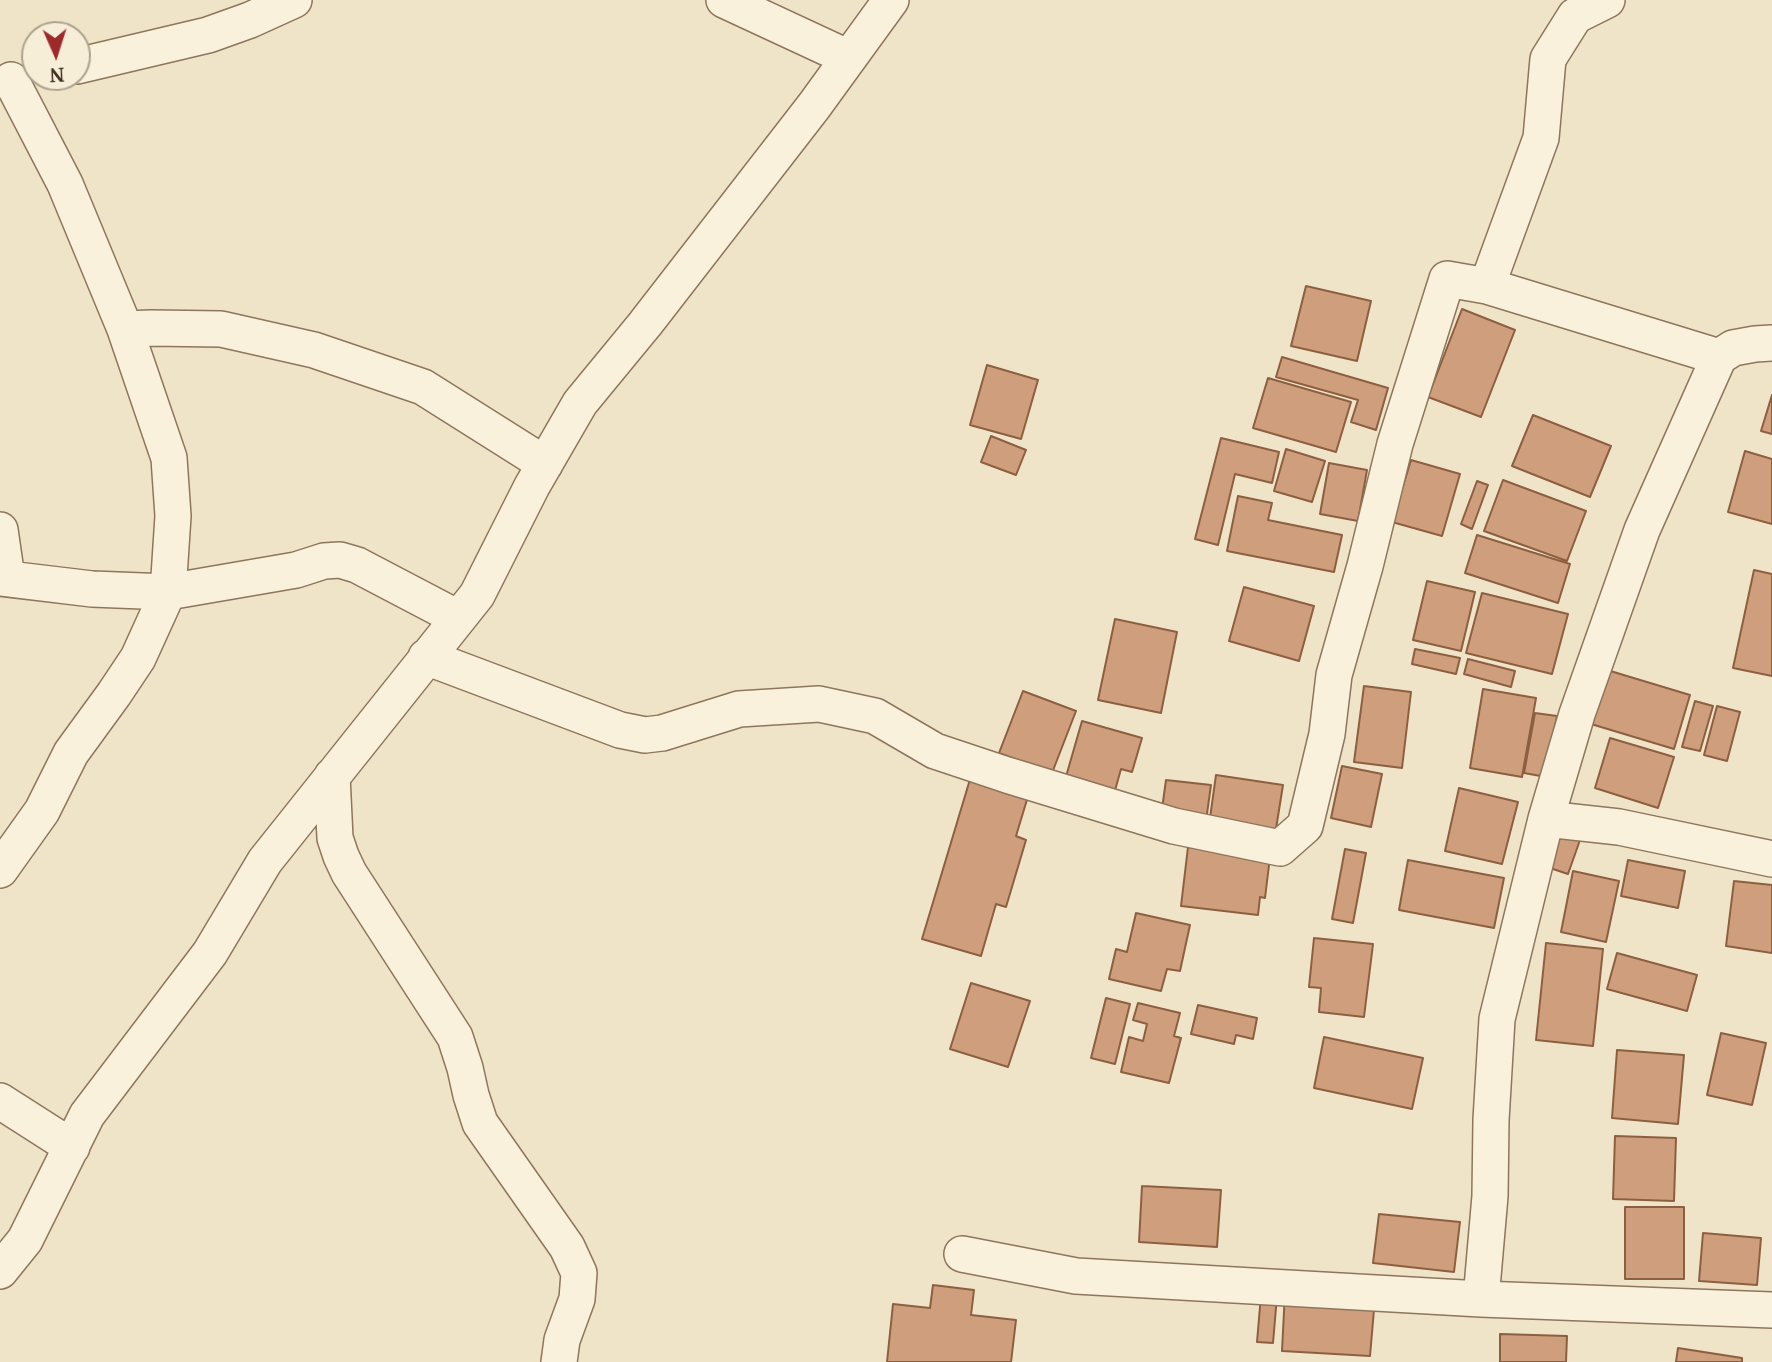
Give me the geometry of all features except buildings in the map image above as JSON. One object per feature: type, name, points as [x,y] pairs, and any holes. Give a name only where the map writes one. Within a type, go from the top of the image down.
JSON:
[{"type":"street","points":[[91,63],[208,35],[294,0]]},
{"type":"street","points":[[724,0],[849,58]]},
{"type":"street","points":[[0,1271],[25,1240],[87,1115],[210,953],[265,861],[477,595],[532,486],[580,403],[645,324],[814,106],[891,0]]},
{"type":"street","points":[[1487,286],[1541,138],[1548,59],[1575,16],[1607,0]]},
{"type":"street","points":[[0,870],[42,811],[71,753],[138,658],[168,592],[173,516],[169,458],[125,329],[65,184],[15,78]]},
{"type":"street","points":[[426,657],[620,730],[645,735],[662,733],[739,709],[819,704],[875,716],[935,751],[1007,775],[1174,826],[1280,848],[1305,826],[1327,734],[1334,675],[1365,566],[1395,444],[1447,279],[1487,286],[1719,357]]},
{"type":"street","points":[[125,329],[222,329],[314,350],[423,387],[545,464]]},
{"type":"street","points":[[1481,1299],[1490,1196],[1497,1019],[1546,819],[1577,714],[1642,530],[1719,357],[1733,348],[1772,343]]},
{"type":"street","points":[[0,530],[3,578],[92,590],[168,592],[340,560],[357,565],[458,618]]},
{"type":"street","points":[[332,776],[335,838],[349,873],[455,1037],[480,1124],[567,1247],[579,1273],[577,1299],[562,1340],[559,1362]]},
{"type":"street","points":[[1546,819],[1619,827],[1772,859]]},
{"type":"street","points":[[0,1101],[72,1147]]},
{"type":"street","points":[[962,1254],[1076,1276],[1481,1299],[1772,1310]]}]
